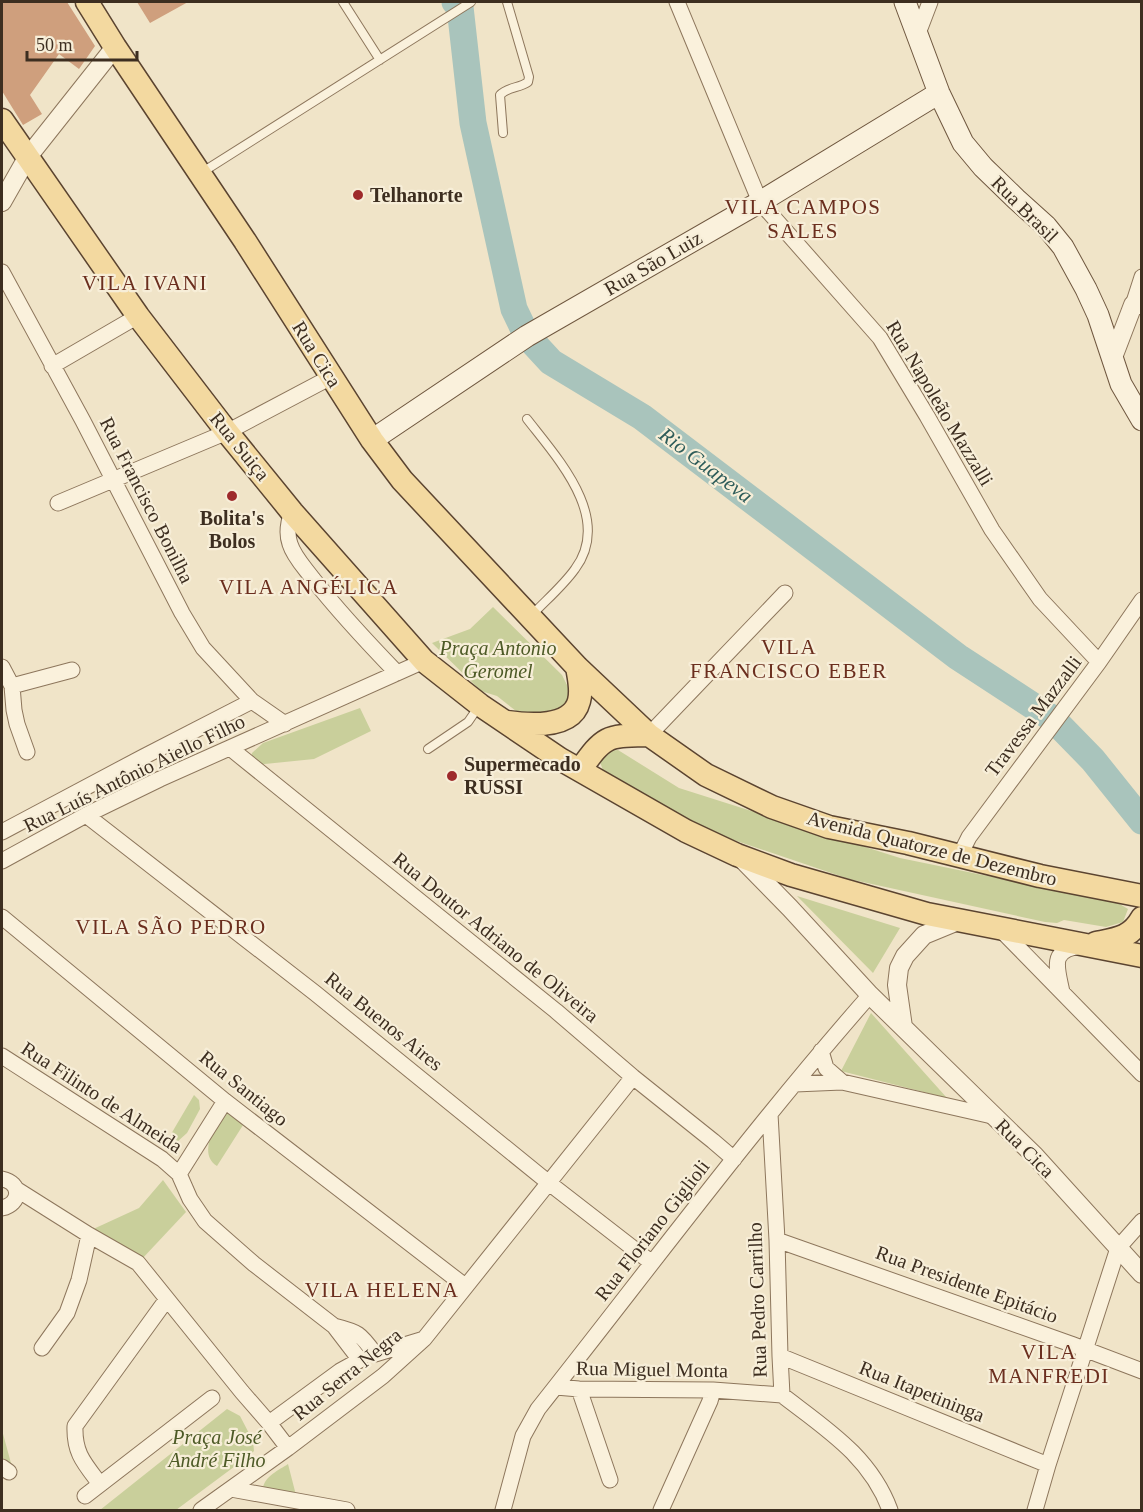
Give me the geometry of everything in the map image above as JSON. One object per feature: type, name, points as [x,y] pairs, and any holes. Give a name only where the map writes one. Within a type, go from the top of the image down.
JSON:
[{"type":"main road","name":"Rua Cica","points":[[87,2],[245,241],[372,440],[402,480],[581,672]]},
{"type":"main road","name":"Rua Brasil","points":[[905,2],[939,93],[963,143],[983,167],[1046,226],[1063,247],[1098,315],[1121,384],[1142,420]]},
{"type":"main road","name":"Rua São Luiz","points":[[372,440],[542,327],[760,202],[939,93]]},
{"type":"main road","name":"Rua Suiça","points":[[2,120],[138,316],[292,512],[424,661],[480,705],[513,727]]},
{"type":"main road","name":"Avenida Quatorze de Dezembro","points":[[581,672],[649,735],[706,775],[772,807],[829,827],[1141,897]]},
{"type":"main road","points":[[513,727],[548,724],[563,720],[571,714],[579,704],[581,672]]},
{"type":"main road","points":[[513,727],[560,759],[686,831],[737,855],[791,875],[958,921],[1142,956]]},
{"type":"main road","points":[[580,770],[602,741],[612,737],[649,735]]},
{"type":"main road","points":[[1089,945],[1122,937],[1136,929],[1142,918]]},
{"type":"street","name":"Rua Napoleão Mazzalli","points":[[677,2],[760,202],[880,338],[992,530],[1040,598],[1099,662]]},
{"type":"street","points":[[917,36],[930,2]]},
{"type":"street","points":[[2,202],[27,158],[115,47]]},
{"type":"street","name":"Rua Francisco Bonilha","points":[[2,272],[83,421],[182,614],[204,648],[252,701],[285,724]]},
{"type":"street","points":[[1112,360],[1137,305],[1142,277]]},
{"type":"street","points":[[52,366],[138,316]]},
{"type":"street","points":[[58,503],[228,432],[331,377]]},
{"type":"street","points":[[292,512],[287,533],[297,557],[320,588],[397,674]]},
{"type":"street","points":[[649,735],[785,593]]},
{"type":"street","name":"Travessa Mazzalli","points":[[959,857],[969,837],[1099,662],[1142,600]]},
{"type":"street","name":"Rua Luís Antônio Aiello Filho","points":[[2,861],[86,815],[160,779],[424,661]]},
{"type":"street","points":[[2,667],[12,686],[17,724],[27,752]]},
{"type":"street","points":[[12,686],[72,670]]},
{"type":"street","points":[[2,832],[252,701]]},
{"type":"street","name":"Rua Doutor Adriano de Oliveira","points":[[230,748],[556,1011],[734,1159]]},
{"type":"street","name":"Rua Buenos Aires","points":[[86,815],[315,993],[549,1183],[652,1263]]},
{"type":"street","name":"Rua Cica","points":[[737,855],[790,908],[870,995],[1035,1156],[1142,1274]]},
{"type":"street","name":"Rua Santiago","points":[[2,917],[225,1101],[465,1286]]},
{"type":"street","points":[[903,1027],[897,985],[899,968],[905,956],[924,935],[958,921]]},
{"type":"street","points":[[998,927],[1142,1074]]},
{"type":"street","points":[[1062,992],[1057,966],[1058,957],[1069,948],[1089,945]]},
{"type":"street","name":"Rua Floriano Giglioli","points":[[503,1510],[523,1436],[538,1409],[770,1114],[870,995]]},
{"type":"street","points":[[821,1051],[826,1068],[842,1082]]},
{"type":"street","name":"Rua Filinto de Almeida","points":[[2,1056],[162,1159],[179,1174]]},
{"type":"street","name":"Rua Serra Negra","points":[[201,1510],[383,1376],[424,1339],[633,1077]]},
{"type":"street","points":[[795,1084],[842,1082],[992,1116]]},
{"type":"street","points":[[225,1101],[179,1174],[190,1199],[205,1221],[254,1264],[334,1326],[360,1360]]},
{"type":"street","name":"Rua Pedro Carrilho","points":[[770,1114],[782,1395],[848,1446],[871,1473],[890,1510]]},
{"type":"street","points":[[2,1208],[10,1205],[17,1195],[7,1180]]},
{"type":"street","points":[[7,1180],[89,1235],[138,1263],[288,1448]]},
{"type":"street","points":[[1035,1510],[1084,1349],[1118,1248],[1142,1221]]},
{"type":"street","points":[[42,1348],[67,1312],[79,1280],[89,1235]]},
{"type":"street","name":"Rua Presidente Epitácio","points":[[777,1240],[1142,1371]]},
{"type":"street","points":[[100,1484],[79,1453],[75,1440],[75,1426],[167,1299]]},
{"type":"street","points":[[334,1326],[356,1332],[362,1337],[375,1354],[383,1376]]},
{"type":"street","points":[[269,1422],[340,1371],[360,1360],[424,1339]]},
{"type":"street","name":"Rua Itapetininga","points":[[780,1356],[1048,1465]]},
{"type":"street","name":"Rua Miguel Monta","points":[[556,1387],[713,1390],[782,1395]]},
{"type":"street","points":[[579,1389],[610,1480]]},
{"type":"street","points":[[667,1508],[713,1390]]},
{"type":"street","points":[[85,1496],[212,1398]]},
{"type":"street","points":[[231,1489],[347,1510]]},
{"type":"lane","points":[[343,2],[380,60]]},
{"type":"lane","points":[[200,174],[470,2]]},
{"type":"lane","points":[[503,133],[500,95],[524,85],[528,82],[529,77],[507,2]]},
{"type":"lane","points":[[527,420],[555,454],[578,488],[588,517],[587,546],[576,568],[530,618]]},
{"type":"lane","points":[[428,749],[468,722],[480,705]]},
{"type":"green space","name":"Praça Antonio Geromel","points":[[493,607],[562,675],[568,687],[569,701],[554,712],[532,714],[516,711],[497,696],[481,691],[432,643],[470,629]]},
{"type":"green space","points":[[360,708],[371,731],[314,759],[255,765],[251,759],[252,753],[263,743]]},
{"type":"green space","points":[[618,750],[679,788],[900,858],[1113,900],[1128,909],[1123,922],[1106,927],[1064,920],[1057,923],[1045,922],[849,879],[716,834],[605,776],[600,762],[605,751]]},
{"type":"green space","points":[[797,896],[900,928],[873,973]]},
{"type":"green space","points":[[871,1013],[947,1098],[841,1071]]},
{"type":"green space","points":[[194,1095],[199,1100],[200,1109],[187,1133],[177,1142],[164,1146]]},
{"type":"green space","points":[[224,1109],[245,1122],[217,1166],[211,1161],[208,1147],[213,1130]]},
{"type":"green space","points":[[163,1180],[186,1212],[141,1260],[89,1231],[139,1208]]},
{"type":"green space","name":"Praça José André Filho","points":[[227,1409],[240,1416],[253,1441],[254,1451],[250,1455],[176,1510],[100,1510]]},
{"type":"green space","points":[[2,1430],[12,1467],[2,1460]]},
{"type":"green space","points":[[288,1464],[297,1499],[263,1488],[269,1477]]},
{"type":"building","points":[[2,2],[67,2],[95,46],[79,69],[59,54],[30,95],[42,114],[23,125],[2,91]]},
{"type":"building","points":[[137,2],[188,2],[150,23]]},
{"type":"waterway","name":"Rio Guapeva","points":[[455,2],[460,7],[473,123],[514,309],[527,336],[551,362],[642,417],[958,657],[1053,719],[1093,760],[1142,821]]},
{"type":"place","name":"Telhanorte","points":[[358,195]]},
{"type":"place","name":"Bolita's Bolos","points":[[232,496]]},
{"type":"place","name":"Supermecado RUSSI","points":[[452,776]]},
{"type":"district","name":"VILA CAMPOS SALES","points":[[803,219]]},
{"type":"district","name":"VILA IVANI","points":[[145,283]]},
{"type":"district","name":"VILA ANGÉLICA","points":[[309,587]]},
{"type":"district","name":"VILA FRANCISCO EBER","points":[[789,659]]},
{"type":"district","name":"VILA SÃO PEDRO","points":[[171,927]]},
{"type":"district","name":"VILA HELENA","points":[[382,1290]]},
{"type":"district","name":"VILA MANFREDI","points":[[1049,1364]]}]
